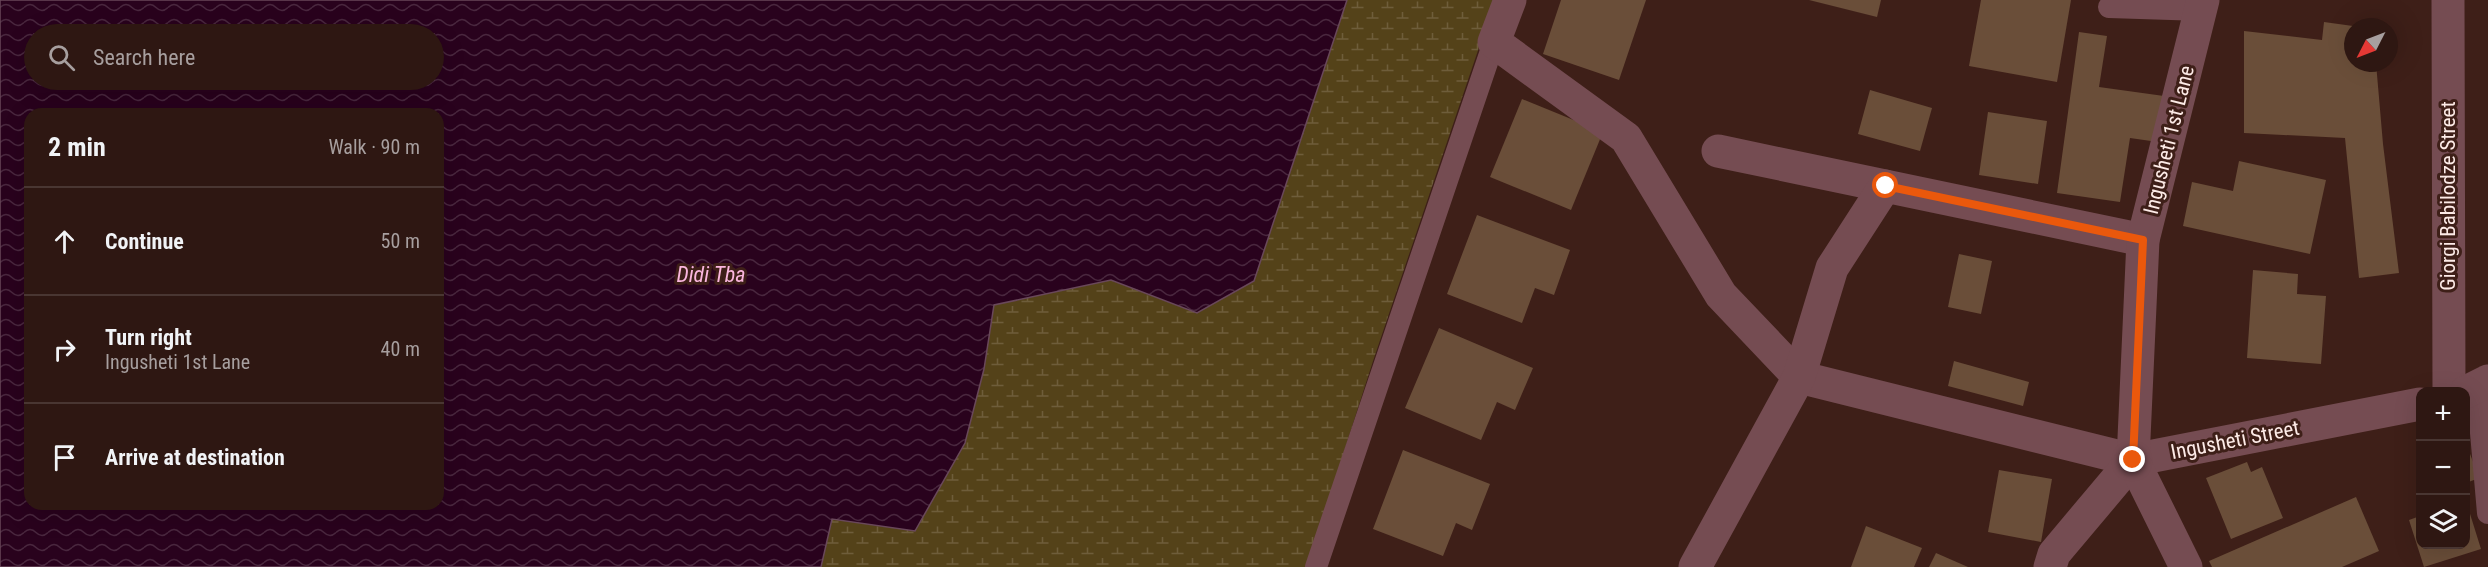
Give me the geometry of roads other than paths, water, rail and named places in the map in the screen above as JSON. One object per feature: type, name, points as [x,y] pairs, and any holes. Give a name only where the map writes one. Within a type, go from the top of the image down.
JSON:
[{"type":"street","points":[[1509,0],[1494,42],[1626,138],[1721,295],[1799,377],[2133,460],[2186,567]]},
{"type":"street","name":"Giorgi Babilodze Street","points":[[2448,0],[2470,387]]},
{"type":"street","name":"Ingusheti 1st Lane","points":[[2133,460],[2143,240],[2202,5]]},
{"type":"street","points":[[1718,151],[2143,240]]},
{"type":"street","points":[[1695,567],[1799,377],[1832,268],[1886,186]]},
{"type":"street","name":"Ingusheti Street","points":[[2133,460],[2416,406]]},
{"type":"street","points":[[2050,567],[2054,554],[2133,460]]},
{"type":"lane","points":[[2109,7],[2202,5]]},
{"type":"lane","points":[[1316,567],[1494,42]]},
{"type":"lane","points":[[2470,388],[2488,513]]},
{"type":"water","name":"Didi Tba","points":[[0,0],[1347,0],[1254,281],[1197,313],[1111,280],[994,305],[984,369],[965,443],[915,531],[832,519],[821,567],[0,567]]}]
